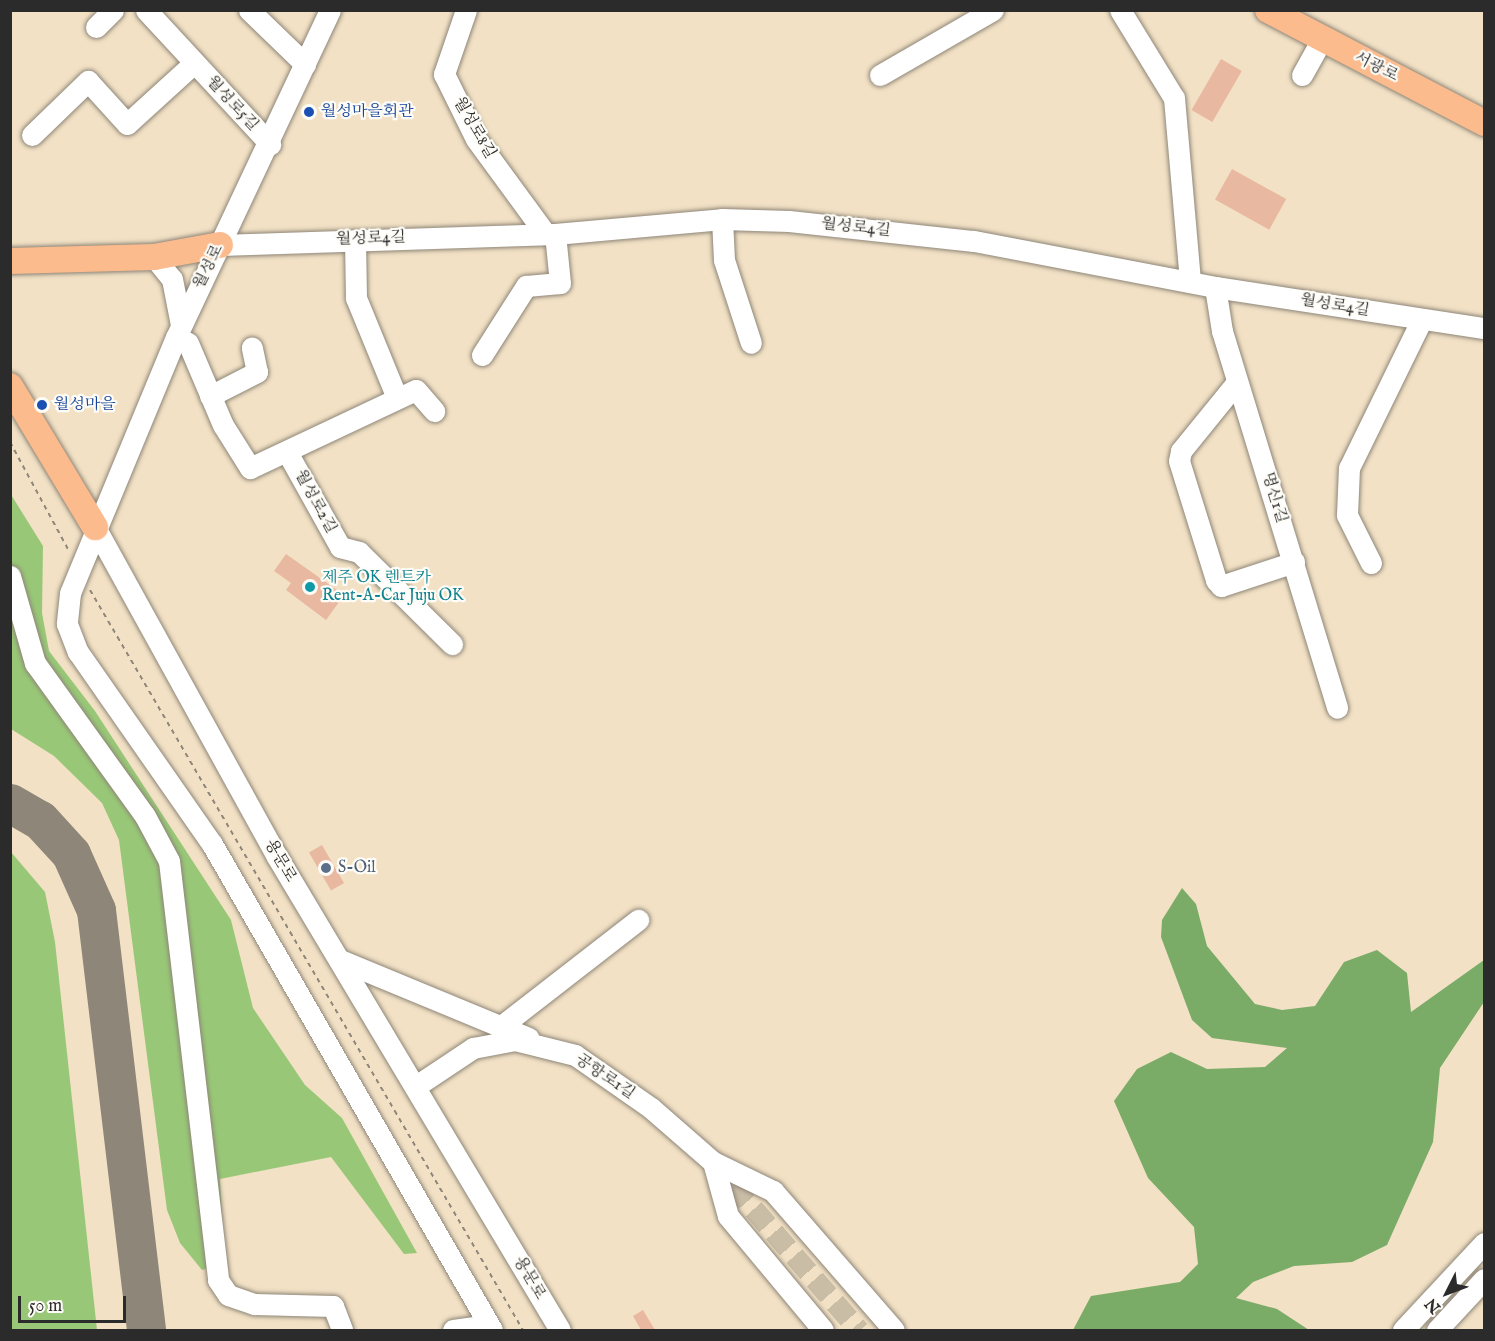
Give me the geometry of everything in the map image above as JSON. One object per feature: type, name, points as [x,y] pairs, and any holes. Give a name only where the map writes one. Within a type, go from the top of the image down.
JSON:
[{"type":"main road","name":"서광로","points":[[1268,10],[1485,123]]},
{"type":"main road","points":[[12,262],[154,257],[220,245]]},
{"type":"main road","name":"용문로","points":[[12,386],[95,527]]},
{"type":"street","points":[[96,27],[113,10]]},
{"type":"street","name":"월성로5길","points":[[146,10],[270,144]]},
{"type":"street","points":[[249,10],[305,64]]},
{"type":"street","name":"월성로","points":[[330,10],[270,144],[178,331],[95,527],[66,609],[78,652],[212,844],[490,1328]]},
{"type":"street","points":[[880,75],[993,10]]},
{"type":"street","points":[[1120,10],[1174,98],[1190,281]]},
{"type":"street","name":"월성로8길","points":[[462,12],[444,74],[476,139],[549,233]]},
{"type":"street","points":[[1302,75],[1322,39]]},
{"type":"street","name":"월성로5길","points":[[32,135],[88,81],[127,124],[194,63]]},
{"type":"street","points":[[722,219],[724,260],[751,343]]},
{"type":"street","name":"월성로4길","points":[[220,245],[549,233],[722,219],[974,241],[1215,287],[1485,328]]},
{"type":"street","points":[[482,355],[526,286],[560,283],[549,233]]},
{"type":"street","points":[[355,240],[356,298],[397,398]]},
{"type":"street","points":[[154,257],[172,279],[178,331]]},
{"type":"street","name":"명신1길","points":[[1215,287],[1237,382],[1337,708]]},
{"type":"street","points":[[1371,563],[1347,515],[1349,468],[1422,319]]},
{"type":"street","name":"월성로2길","points":[[178,331],[188,343],[210,396],[250,468],[416,390],[434,411]]},
{"type":"street","points":[[210,396],[257,372],[252,348]]},
{"type":"street","points":[[1237,382],[1181,451],[1179,461],[1216,580],[1221,586],[1294,562]]},
{"type":"street","name":"월성로2길","points":[[287,452],[340,547],[359,552],[452,645]]},
{"type":"street","name":"용문로","points":[[95,527],[340,960],[560,1330]]},
{"type":"street","points":[[10,576],[34,663],[145,816],[169,861],[218,1280],[228,1295],[254,1304],[333,1306],[342,1330]]},
{"type":"street","points":[[500,1027],[638,921]]},
{"type":"street","points":[[340,960],[559,1051]]},
{"type":"street","name":"공항로1길","points":[[416,1086],[473,1048],[515,1040],[575,1055],[651,1108],[713,1162],[773,1191],[894,1330]]},
{"type":"street","points":[[713,1162],[728,1216],[823,1330]]},
{"type":"street","points":[[1403,1330],[1485,1243]]},
{"type":"street","points":[[1437,1330],[1485,1279]]},
{"type":"street","points":[[453,1330],[490,1328]]},
{"type":"path","points":[[10,442],[79,569],[523,1330]]},
{"type":"green space","points":[[10,493],[43,546],[42,613],[49,651],[95,711],[231,920],[253,1008],[305,1085],[342,1118],[417,1253],[404,1254],[331,1157],[220,1179],[225,1264],[202,1270],[180,1243],[167,1210],[119,840],[102,803],[54,756],[11,729]]},
{"type":"green space","points":[[11,852],[45,892],[55,942],[97,1330],[11,1330]]},
{"type":"green space","points":[[1182,888],[1196,904],[1207,946],[1255,1004],[1282,1010],[1315,1006],[1344,962],[1377,950],[1407,973],[1411,1012],[1484,960],[1484,1002],[1440,1068],[1433,1142],[1387,1245],[1352,1262],[1294,1266],[1253,1282],[1236,1298],[1277,1309],[1309,1330],[1073,1330],[1091,1296],[1180,1282],[1198,1264],[1194,1227],[1148,1178],[1114,1101],[1137,1069],[1171,1052],[1207,1069],[1265,1067],[1287,1048],[1212,1038],[1192,1020],[1161,937],[1162,920]]},
{"type":"building","points":[[1221,59],[1242,71],[1212,122],[1192,110]]},
{"type":"building","points":[[1232,169],[1286,199],[1269,230],[1215,200]]},
{"type":"building","name":"제주 OK 렌트카 Rent-A-Car Juju OK","points":[[286,554],[344,595],[326,620],[286,590],[291,583],[274,571]]},
{"type":"building","name":"S-Oil","points":[[322,845],[344,883],[331,891],[309,852]]},
{"type":"building","points":[[643,1310],[655,1330],[641,1330],[633,1316]]},
{"type":"taxiway","points":[[10,803],[40,820],[71,854],[96,910],[146,1330]]},
{"type":"tunnel","points":[[713,1162],[859,1330]]},
{"type":"place","name":"월성마을회관","points":[[309,112]]},
{"type":"place","name":"월성마을","points":[[42,405]]},
{"type":"place","name":"제주 OK 렌트카 Rent-A-Car Juju OK","points":[[310,587]]},
{"type":"place","name":"S-Oil","points":[[326,868]]}]
